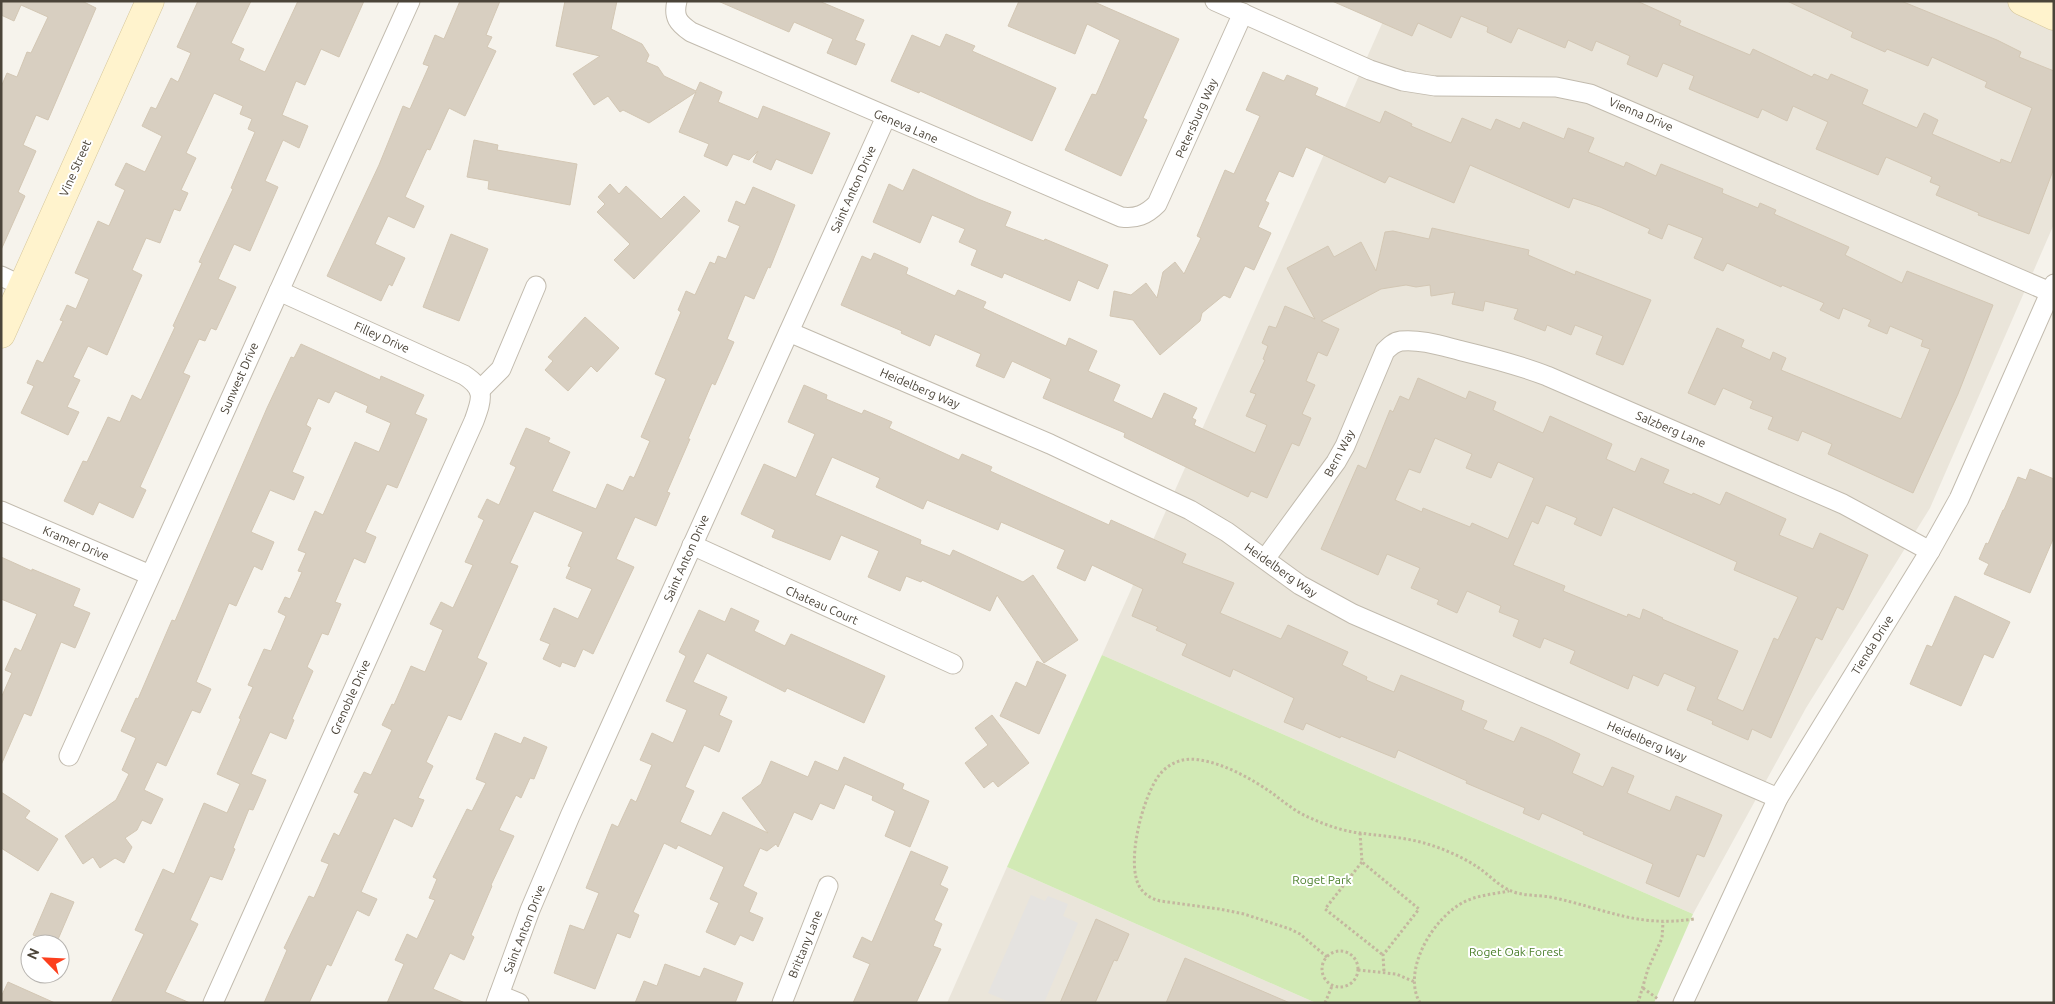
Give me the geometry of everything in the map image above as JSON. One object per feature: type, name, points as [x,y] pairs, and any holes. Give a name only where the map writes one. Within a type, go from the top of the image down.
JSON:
[{"type":"street","name":"Vine Street","points":[[1,334],[12,281],[149,1]]},
{"type":"street","name":"Sunwest Drive","points":[[69,756],[410,1]]},
{"type":"street","name":"Vienna Drive","points":[[1216,1],[1370,70],[1403,81],[1435,86],[1556,87],[1590,94],[2052,288]]},
{"type":"street","points":[[2022,1],[2054,16]]},
{"type":"street","name":"Geneva Lane","points":[[677,10],[691,32],[1120,217],[1142,216]]},
{"type":"street","name":"Petersburg Way","points":[[1142,216],[1149,213],[1157,204],[1243,13]]},
{"type":"street","name":"Saint Anton Drive","points":[[498,999],[530,910],[570,816],[886,117]]},
{"type":"street","points":[[480,390],[501,368],[536,286]]},
{"type":"street","name":"Tienda Drive","points":[[1683,1003],[1778,798],[1930,551],[1974,468],[2052,288]]},
{"type":"street","name":"Filley Drive","points":[[279,291],[453,369],[474,382],[480,390]]},
{"type":"street","name":"Heidelberg Way","points":[[789,332],[1050,444],[1170,501],[1227,532],[1300,585],[1353,614],[1778,798]]},
{"type":"street","name":"Salzberg Lane","points":[[1399,341],[1436,344],[1512,364],[1547,376],[1843,504],[1930,551]]},
{"type":"street","name":"Bern Way","points":[[1265,559],[1336,462],[1345,446],[1381,360],[1390,345],[1399,341]]},
{"type":"street","name":"Grenoble Drive","points":[[213,1003],[474,421],[481,398],[480,390]]},
{"type":"street","name":"Kramer Drive","points":[[1,511],[150,575]]},
{"type":"street","name":"Chateau Court","points":[[692,545],[953,664]]},
{"type":"street","name":"Brittany Lane","points":[[782,1003],[828,886]]},
{"type":"street","points":[[498,999],[519,1003]]},
{"type":"path","points":[[1327,956],[1300,934],[1290,929],[1244,914],[1202,906],[1170,904],[1152,899],[1140,888],[1136,866],[1136,844],[1143,809],[1151,789],[1162,771],[1180,761],[1200,759],[1242,776],[1306,816],[1339,829],[1403,838],[1435,846],[1477,866],[1510,891]]},
{"type":"path","points":[[1360,833],[1362,862],[1326,909],[1383,954]]},
{"type":"path","points":[[1362,862],[1419,909],[1383,954],[1384,972]]},
{"type":"path","points":[[1420,1003],[1417,998],[1415,982],[1416,968],[1423,946],[1444,917],[1464,902],[1477,897],[1510,891],[1573,903],[1635,920],[1663,922],[1694,919]]},
{"type":"path","points":[[1638,1003],[1651,960],[1662,938],[1663,922]]},
{"type":"path","points":[[1337,952],[1348,953],[1356,961],[1358,970],[1356,978],[1347,986],[1341,988],[1332,986],[1324,979],[1322,974],[1322,967],[1327,956],[1337,952]]},
{"type":"path","points":[[1358,970],[1396,974],[1415,982]]},
{"type":"path","points":[[1325,1003],[1332,986]]},
{"type":"path","points":[[1643,988],[1658,998]]},
{"type":"shaded area","points":[[1392,1],[2054,1],[2054,224],[1930,508],[1806,708],[1693,914],[1102,655]]},
{"type":"shaded area","points":[[1007,867],[1316,1003],[947,1003]]},
{"type":"shaded area","points":[[1031,895],[1045,901],[1048,896],[1068,904],[1063,916],[1078,923],[1044,1003],[1012,1003],[988,993]]},
{"type":"green space","name":"Roget Park","points":[[1102,655],[1693,914],[1654,1003],[1316,1003],[1007,867]]},
{"type":"building","points":[[1,1],[82,1],[96,8],[48,120],[36,115],[23,145],[36,151],[18,192],[25,196],[1,250],[1,87],[7,73],[17,77],[27,52],[31,53],[48,17],[21,5],[14,21],[1,15]]},
{"type":"building","points":[[198,1],[251,1],[231,43],[244,49],[239,60],[265,72],[298,1],[364,1],[339,57],[321,49],[305,85],[296,81],[282,115],[308,126],[299,148],[283,140],[265,181],[278,187],[250,251],[234,244],[218,279],[236,287],[216,330],[211,328],[205,341],[199,339],[183,373],[190,376],[140,487],[146,490],[133,518],[99,502],[93,515],[64,501],[83,461],[87,462],[108,417],[120,422],[132,395],[141,400],[175,327],[173,326],[202,263],[199,262],[233,189],[231,188],[255,132],[248,129],[252,119],[240,114],[243,106],[214,93],[186,153],[196,158],[181,190],[188,193],[180,211],[174,209],[160,243],[146,238],[132,270],[142,275],[107,355],[88,346],[73,377],[80,380],[67,407],[79,412],[68,435],[21,413],[34,386],[27,383],[37,360],[43,363],[63,321],[60,320],[67,305],[76,309],[89,279],[75,273],[98,221],[109,226],[125,190],[115,185],[126,163],[145,172],[162,136],[142,126],[151,107],[156,109],[171,78],[178,82],[191,53],[177,47]]},
{"type":"building","points":[[460,1],[500,1],[486,35],[492,37],[487,47],[496,51],[465,116],[449,108],[430,150],[427,149],[405,197],[424,206],[414,228],[388,216],[375,244],[405,258],[392,286],[389,284],[381,301],[327,276],[379,165],[403,106],[410,109],[429,66],[423,64],[435,35],[444,39]]},
{"type":"building","points":[[565,1],[617,1],[611,29],[642,44],[649,55],[646,62],[658,67],[664,76],[696,91],[700,82],[722,92],[718,102],[758,119],[763,106],[830,133],[812,174],[776,159],[771,170],[753,162],[758,151],[749,160],[733,154],[727,166],[704,156],[709,144],[679,132],[696,92],[649,123],[623,110],[620,112],[608,96],[594,105],[573,74],[600,56],[556,46]]},
{"type":"building","points":[[718,1],[819,1],[864,20],[855,40],[865,44],[856,65],[827,53],[833,39],[794,22],[789,32]]},
{"type":"building","points":[[1019,1],[1092,1],[1179,39],[1143,118],[1147,120],[1121,176],[1065,150],[1092,94],[1096,95],[1120,40],[1087,24],[1075,54],[1008,26]]},
{"type":"building","points":[[1332,1],[1637,1],[1681,21],[1679,25],[1750,55],[1753,49],[1812,77],[1814,74],[1828,80],[1831,74],[1868,90],[1862,104],[1917,128],[1924,113],[1938,120],[1932,134],[2000,163],[2001,159],[2011,163],[2032,108],[1985,87],[1987,82],[1932,57],[1928,66],[1887,49],[1885,52],[1851,37],[1853,32],[1787,1],[1901,1],[1997,40],[2021,52],[2019,57],[2054,71],[2054,168],[2029,234],[1978,215],[1979,213],[1936,195],[1940,186],[1930,182],[1932,177],[1886,157],[1878,175],[1816,149],[1828,122],[1793,106],[1787,121],[1762,109],[1758,118],[1689,89],[1694,76],[1663,63],[1657,77],[1627,64],[1630,56],[1596,41],[1592,51],[1568,40],[1565,48],[1518,28],[1511,43],[1487,32],[1488,27],[1461,16],[1451,38],[1418,23],[1412,36]]},
{"type":"building","points":[[946,34],[975,46],[972,51],[1056,88],[1032,141],[920,91],[919,93],[891,81],[912,35],[940,47]]},
{"type":"building","points":[[1263,72],[1284,81],[1287,75],[1318,88],[1315,95],[1380,123],[1385,111],[1412,124],[1411,126],[1451,143],[1462,118],[1491,130],[1496,119],[1520,129],[1523,122],[1564,139],[1568,128],[1594,138],[1588,152],[1624,167],[1626,162],[1656,176],[1661,164],[1723,189],[1722,193],[1758,208],[1760,203],[1776,210],[1774,214],[1849,247],[1845,255],[1902,283],[1907,271],[1993,305],[1958,394],[1913,493],[1828,454],[1832,444],[1802,431],[1798,441],[1768,429],[1773,417],[1750,408],[1753,401],[1723,388],[1715,405],[1688,393],[1717,328],[1744,340],[1741,347],[1770,360],[1773,352],[1786,358],[1781,370],[1901,419],[1930,349],[1921,346],[1923,340],[1890,326],[1887,334],[1868,326],[1871,320],[1843,308],[1839,319],[1820,310],[1824,303],[1782,285],[1781,287],[1727,263],[1723,271],[1694,258],[1703,238],[1668,224],[1662,239],[1648,233],[1650,229],[1600,207],[1573,198],[1569,208],[1470,165],[1454,203],[1389,176],[1385,183],[1306,147],[1293,177],[1279,171],[1265,201],[1269,203],[1258,227],[1271,233],[1254,270],[1245,266],[1230,298],[1224,295],[1202,313],[1200,321],[1160,355],[1133,320],[1110,316],[1114,291],[1131,295],[1146,283],[1157,298],[1163,272],[1175,262],[1184,274],[1201,238],[1197,236],[1225,170],[1234,174],[1260,116],[1246,110]]},
{"type":"building","points":[[474,140],[498,145],[497,150],[577,164],[570,205],[488,189],[489,181],[467,177]]},
{"type":"building","points":[[913,169],[1011,212],[1005,226],[1044,241],[1045,239],[1108,265],[1098,289],[1078,280],[1070,301],[1004,273],[1002,278],[971,265],[977,250],[959,242],[965,229],[932,215],[920,243],[873,222],[889,184],[903,191]]},
{"type":"building","points":[[610,184],[619,194],[626,186],[661,219],[684,196],[700,211],[634,279],[614,260],[630,244],[597,212],[605,204],[598,197]]},
{"type":"building","points":[[753,187],[795,205],[770,268],[768,267],[754,299],[745,295],[727,339],[734,342],[715,385],[712,383],[688,439],[690,439],[667,492],[670,493],[656,526],[635,517],[616,559],[634,567],[593,654],[583,649],[575,667],[562,662],[560,667],[543,659],[550,644],[540,640],[554,608],[578,619],[592,589],[566,578],[571,567],[568,566],[583,532],[534,511],[510,563],[518,566],[477,658],[487,663],[478,683],[461,720],[448,715],[426,762],[433,766],[418,798],[424,800],[412,827],[394,818],[361,892],[377,899],[369,916],[357,910],[331,966],[327,964],[309,1003],[264,1003],[287,950],[284,948],[309,896],[314,898],[329,864],[321,861],[334,833],[339,836],[359,794],[354,792],[364,772],[371,775],[392,730],[382,725],[392,704],[394,705],[411,666],[425,672],[443,630],[430,624],[441,602],[453,608],[473,565],[465,562],[484,520],[478,517],[487,499],[499,505],[516,467],[510,464],[526,428],[550,438],[548,442],[570,452],[552,491],[596,509],[607,484],[623,491],[630,476],[634,478],[650,441],[641,437],[666,379],[655,374],[681,312],[678,310],[686,291],[695,295],[710,262],[715,264],[718,256],[726,259],[740,226],[728,221],[736,201],[745,205]]},
{"type":"building","points":[[1432,228],[1529,250],[1528,255],[1575,275],[1576,271],[1651,300],[1623,365],[1596,354],[1603,336],[1575,325],[1571,335],[1547,325],[1545,331],[1514,319],[1518,309],[1485,301],[1483,311],[1452,304],[1455,292],[1431,296],[1430,285],[1416,287],[1406,285],[1381,289],[1321,321],[1339,329],[1327,356],[1318,352],[1306,381],[1315,385],[1302,414],[1311,418],[1299,446],[1292,443],[1267,498],[1251,491],[1248,497],[1124,437],[1125,433],[1043,398],[1051,379],[1012,361],[1004,378],[976,366],[981,354],[935,334],[930,346],[901,333],[902,331],[841,305],[862,256],[871,260],[874,253],[908,268],[906,274],[955,296],[958,290],[986,302],[983,308],[1066,346],[1069,338],[1097,351],[1088,371],[1120,385],[1113,401],[1152,419],[1164,393],[1197,408],[1192,418],[1196,420],[1194,425],[1255,453],[1267,425],[1246,416],[1256,394],[1250,392],[1265,360],[1263,359],[1268,346],[1262,343],[1269,326],[1276,328],[1285,306],[1315,319],[1287,268],[1328,246],[1334,257],[1361,242],[1376,271],[1385,232],[1393,231],[1429,239]]},
{"type":"building","points":[[451,234],[488,249],[459,321],[423,307]]},
{"type":"building","points":[[585,317],[619,348],[597,372],[591,366],[568,391],[545,370],[553,361],[548,357]]},
{"type":"building","points":[[301,344],[380,380],[381,376],[424,395],[415,414],[427,419],[397,488],[387,484],[365,532],[376,537],[365,563],[354,558],[335,602],[341,604],[328,635],[322,633],[307,667],[313,671],[292,719],[294,720],[286,739],[270,732],[251,774],[266,780],[253,810],[249,809],[222,880],[210,876],[190,920],[198,924],[165,992],[190,1003],[111,1003],[144,934],[135,930],[163,869],[174,874],[204,803],[227,813],[240,784],[217,774],[253,687],[248,685],[264,649],[271,651],[286,616],[278,612],[285,597],[290,599],[302,572],[298,571],[306,553],[298,550],[315,511],[323,515],[355,442],[379,452],[391,423],[366,412],[368,406],[335,391],[329,403],[318,398],[306,425],[311,428],[292,472],[304,477],[294,500],[270,490],[251,532],[274,542],[262,570],[254,566],[236,606],[229,603],[196,682],[211,689],[200,713],[192,710],[166,766],[157,762],[144,790],[163,799],[151,824],[142,820],[137,830],[125,838],[132,847],[124,863],[115,858],[100,868],[93,857],[83,864],[65,836],[116,800],[129,774],[122,770],[136,738],[121,731],[136,698],[138,699],[172,620],[175,621],[267,408],[291,357],[294,358]]},
{"type":"building","points":[[1418,378],[1466,399],[1469,391],[1496,402],[1493,410],[1543,433],[1550,416],[1612,444],[1606,459],[1635,472],[1641,458],[1669,470],[1663,483],[1720,505],[1726,492],[1786,519],[1779,535],[1813,549],[1820,533],[1868,555],[1843,610],[1837,607],[1822,640],[1816,637],[1771,738],[1752,729],[1748,740],[1712,724],[1713,721],[1687,710],[1696,687],[1664,673],[1658,686],[1633,675],[1628,689],[1570,663],[1575,651],[1544,638],[1540,648],[1513,636],[1519,620],[1499,612],[1501,606],[1467,591],[1457,613],[1437,604],[1439,600],[1411,588],[1420,568],[1387,554],[1378,575],[1321,549],[1358,465],[1366,469],[1390,410],[1393,412],[1400,396],[1409,400]],"holes":[[[1435,438],[1472,454],[1466,468],[1491,478],[1498,462],[1534,478],[1508,539],[1472,523],[1470,527],[1423,508],[1422,512],[1395,500],[1409,469],[1420,473]],[[1546,505],[1577,518],[1574,524],[1601,536],[1613,507],[1737,562],[1734,570],[1798,597],[1778,640],[1774,638],[1743,711],[1717,699],[1738,651],[1643,609],[1640,619],[1628,614],[1627,617],[1563,591],[1565,586],[1513,565],[1532,521],[1538,524]]]},
{"type":"building","points":[[804,385],[827,395],[826,399],[862,414],[864,410],[892,422],[889,428],[959,460],[962,454],[992,467],[990,471],[1109,525],[1111,520],[1186,554],[1182,563],[1234,583],[1220,613],[1281,639],[1288,625],[1348,652],[1342,665],[1367,677],[1366,680],[1394,692],[1401,675],[1464,701],[1461,710],[1487,721],[1483,729],[1514,742],[1521,727],[1549,739],[1580,754],[1572,773],[1603,787],[1612,767],[1634,776],[1627,793],[1670,811],[1676,796],[1722,815],[1704,857],[1697,854],[1679,897],[1646,883],[1653,864],[1583,834],[1584,832],[1542,813],[1539,820],[1523,813],[1525,808],[1466,783],[1467,781],[1398,750],[1395,758],[1341,736],[1340,738],[1306,723],[1303,730],[1284,722],[1294,698],[1233,669],[1230,677],[1182,655],[1187,644],[1156,630],[1158,627],[1132,616],[1143,589],[1092,565],[1085,581],[1057,568],[1065,550],[1001,522],[998,530],[927,500],[923,509],[876,487],[880,478],[832,457],[815,495],[921,540],[920,544],[950,556],[953,550],[1023,582],[1033,575],[1078,640],[1044,663],[997,595],[990,611],[922,580],[921,582],[906,576],[900,591],[868,577],[879,551],[841,535],[830,560],[772,537],[775,530],[741,514],[764,464],[796,478],[815,434],[788,422]]},
{"type":"building","points":[[2030,469],[2054,479],[2054,537],[2030,593],[1984,574],[1989,564],[1979,559],[1986,543],[1988,544],[2018,477],[2026,480]]},
{"type":"building","points":[[1,557],[80,589],[73,606],[90,613],[75,648],[61,642],[31,716],[24,713],[1,765],[1,698],[12,673],[5,670],[15,648],[21,651],[37,614],[1,599]]},
{"type":"building","points":[[1955,596],[2010,622],[1993,658],[1984,654],[1961,706],[1910,684],[1927,645],[1932,647]]},
{"type":"building","points":[[731,608],[759,621],[754,631],[785,646],[791,634],[885,676],[864,723],[787,688],[785,692],[707,653],[693,682],[727,697],[719,715],[732,721],[719,752],[704,745],[685,787],[694,791],[680,822],[711,836],[723,812],[768,833],[742,798],[761,784],[771,761],[808,777],[815,761],[838,771],[844,757],[904,784],[902,789],[929,801],[910,847],[885,836],[895,811],[872,800],[873,796],[845,784],[834,809],[820,803],[812,820],[794,812],[778,847],[776,844],[767,851],[760,848],[743,886],[757,893],[749,912],[763,918],[753,941],[740,935],[735,945],[706,932],[719,903],[710,899],[724,867],[678,845],[676,849],[664,843],[633,912],[639,915],[630,938],[617,933],[595,989],[554,973],[570,925],[584,930],[599,893],[586,888],[612,824],[618,827],[631,799],[636,802],[652,765],[640,760],[652,733],[673,743],[687,710],[666,701],[686,656],[679,652],[699,610],[725,622]]},
{"type":"building","points":[[1037,661],[1066,675],[1039,734],[1000,716],[1016,682],[1026,687]]},
{"type":"building","points":[[992,715],[1029,763],[998,787],[993,781],[984,788],[965,763],[988,745],[975,728]]},
{"type":"building","points":[[495,733],[521,744],[524,737],[547,747],[534,779],[530,778],[521,798],[516,795],[499,830],[514,836],[491,885],[471,935],[474,937],[464,960],[450,953],[433,989],[465,1003],[387,1003],[404,964],[395,960],[407,934],[417,939],[435,900],[429,898],[437,879],[433,877],[467,809],[472,811],[486,783],[476,779]]},
{"type":"building","points":[[1,792],[30,811],[25,818],[58,839],[38,871],[1,848]]},
{"type":"building","points":[[911,851],[948,867],[940,885],[948,889],[934,920],[942,924],[933,946],[941,949],[916,1003],[853,1003],[870,964],[853,957],[862,937],[872,942]]},
{"type":"building","points":[[51,893],[74,902],[60,934],[33,934]]},
{"type":"building","points":[[1096,919],[1129,934],[1117,961],[1114,960],[1095,1003],[1060,1003]]},
{"type":"building","points":[[1185,958],[1290,1003],[1166,1003]]},
{"type":"building","points":[[665,964],[700,977],[704,968],[743,983],[735,1003],[635,1003],[644,981],[657,986]]},
{"type":"building","points":[[8,982],[55,1003],[1,1003],[1,997]]},
{"type":"park label","name":"Roget Oak Forest","points":[[1516,951]]}]
